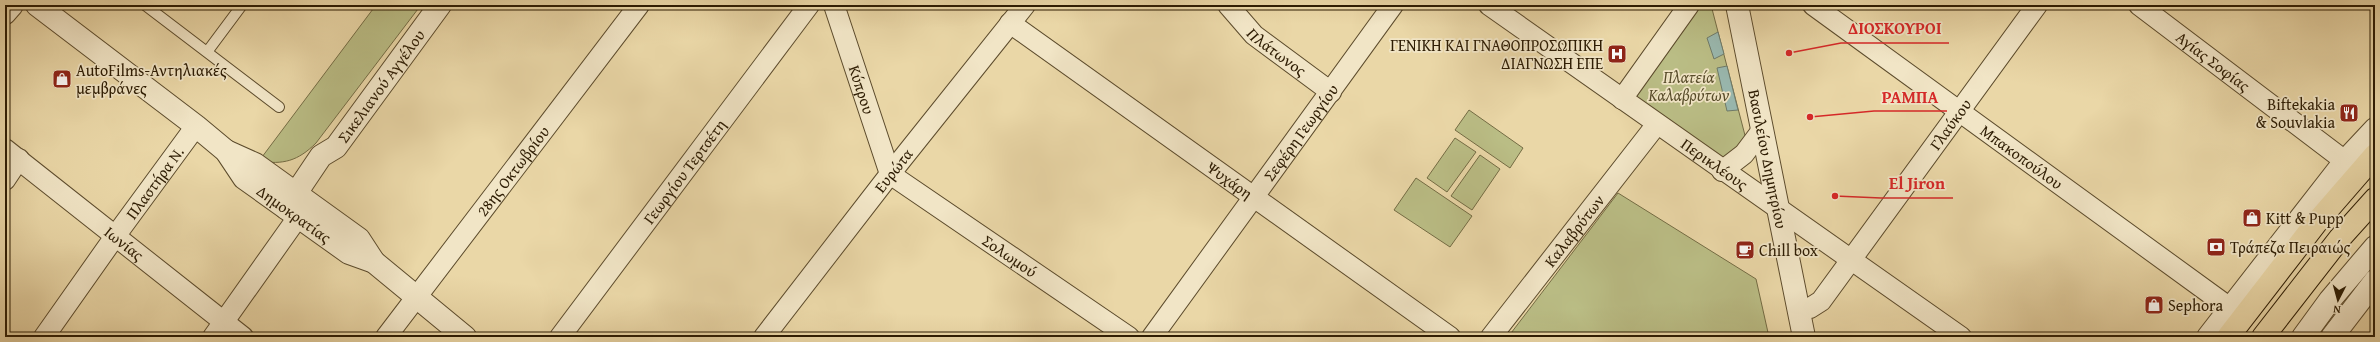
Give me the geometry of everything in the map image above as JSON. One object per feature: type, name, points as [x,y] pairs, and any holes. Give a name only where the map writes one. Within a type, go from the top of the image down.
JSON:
[{"type":"main road","points":[[2228,337],[2316,223],[2375,155]]},
{"type":"main road","points":[[2263,337],[2340,238],[2375,199]]},
{"type":"street","points":[[5,14],[12,5]]},
{"type":"street","name":"Δημοκρατίας","points":[[37,5],[196,126],[226,151],[255,164],[297,205],[359,239],[374,262],[465,337]]},
{"type":"street","name":"Σικελιανού Αγγέλου","points":[[297,205],[321,156],[336,147],[440,5]]},
{"type":"street","name":"28ης Οκτωβρίου","points":[[386,337],[639,5]]},
{"type":"street","name":"Γεωργίου Τερτσέτη","points":[[560,337],[809,5]]},
{"type":"street","name":"Κύπρου","points":[[834,5],[890,174]]},
{"type":"street","name":"Ευρώτα","points":[[764,337],[890,174],[1025,5]]},
{"type":"street","name":"Πλάτωνος","points":[[1228,5],[1254,35],[1331,92]]},
{"type":"street","name":"Σεφέρη Γεωργίου","points":[[1152,337],[1393,5]]},
{"type":"street","name":"Περικλέους","points":[[1488,5],[1722,171],[1961,337]]},
{"type":"street","points":[[1622,99],[1689,5]]},
{"type":"street","name":"Μπακοπούλου","points":[[1813,5],[2230,308]]},
{"type":"street","name":"Γλαύκου","points":[[1798,309],[1810,308],[1821,301],[2037,5]]},
{"type":"street","name":"Αγίας Σοφίας","points":[[2139,5],[2345,161]]},
{"type":"street","name":"Βασιλείου Δημητρίου","points":[[1741,7],[1762,130],[1804,337]]},
{"type":"street","name":"Ψυχάρη","points":[[1010,23],[1450,337]]},
{"type":"street","name":"Καλαβρύτων","points":[[1491,337],[1657,124]]},
{"type":"street","name":"Πλαστήρα Ν.","points":[[44,337],[196,126]]},
{"type":"street","points":[[2208,337],[2345,161],[2375,129]]},
{"type":"street","points":[[1722,171],[1744,154],[1762,130]]},
{"type":"street","points":[[5,180],[12,154]]},
{"type":"street","name":"Ιωνίας","points":[[12,154],[116,235],[218,330],[243,337]]},
{"type":"street","name":"Σολωμού","points":[[890,174],[1129,337]]},
{"type":"street","points":[[218,330],[297,205]]},
{"type":"street","points":[[2303,337],[2375,246]]},
{"type":"street","points":[[2332,337],[2375,281]]},
{"type":"lane","points":[[145,5],[279,107]]},
{"type":"lane","points":[[207,52],[242,5]]},
{"type":"green space","points":[[376,5],[421,5],[316,143],[303,154],[290,160],[283,162],[259,161]]},
{"type":"green space","name":"Πλατεία Καλαβρύτων","points":[[1697,5],[1711,5],[1747,143],[1724,162],[1630,96]]},
{"type":"green space","points":[[1469,110],[1523,148],[1510,168],[1455,130]]},
{"type":"green space","points":[[1455,138],[1476,152],[1447,192],[1427,178]]},
{"type":"green space","points":[[1480,155],[1500,169],[1472,210],[1451,196]]},
{"type":"green space","points":[[1416,178],[1472,216],[1450,247],[1394,210]]},
{"type":"green space","points":[[1618,193],[1756,279],[1769,337],[1508,337]]},
{"type":"water","points":[[1718,32],[1724,54],[1714,59],[1707,38]]},
{"type":"water","points":[[1727,66],[1738,110],[1727,111],[1717,68]]},
{"type":"place","name":"ΔΙΟΣΚΟΥΡΟΙ","points":[[1789,53]]},
{"type":"place","name":"ΓΕΝΙΚΗ ΚΑΙ ΓΝΑΘΟΠΡΟΣΩΠΙΚΗ ΔΙΑΓΝΩΣΗ ΕΠΕ","points":[[1617,54]]},
{"type":"place","name":"AutoFilms-Αντηλιακές μεμβράνες","points":[[62,79]]},
{"type":"place","name":"Biftekakia & Souvlakia","points":[[2349,113]]},
{"type":"place","name":"ΡΑΜΠΑ","points":[[1810,117]]},
{"type":"place","name":"El Jiron","points":[[1835,196]]},
{"type":"place","name":"Kitt & Pupp","points":[[2252,218]]},
{"type":"place","name":"Τράπεζα Πειραιώς","points":[[2216,247]]},
{"type":"place","name":"Chill box","points":[[1745,250]]},
{"type":"place","name":"Sephora","points":[[2154,305]]}]
